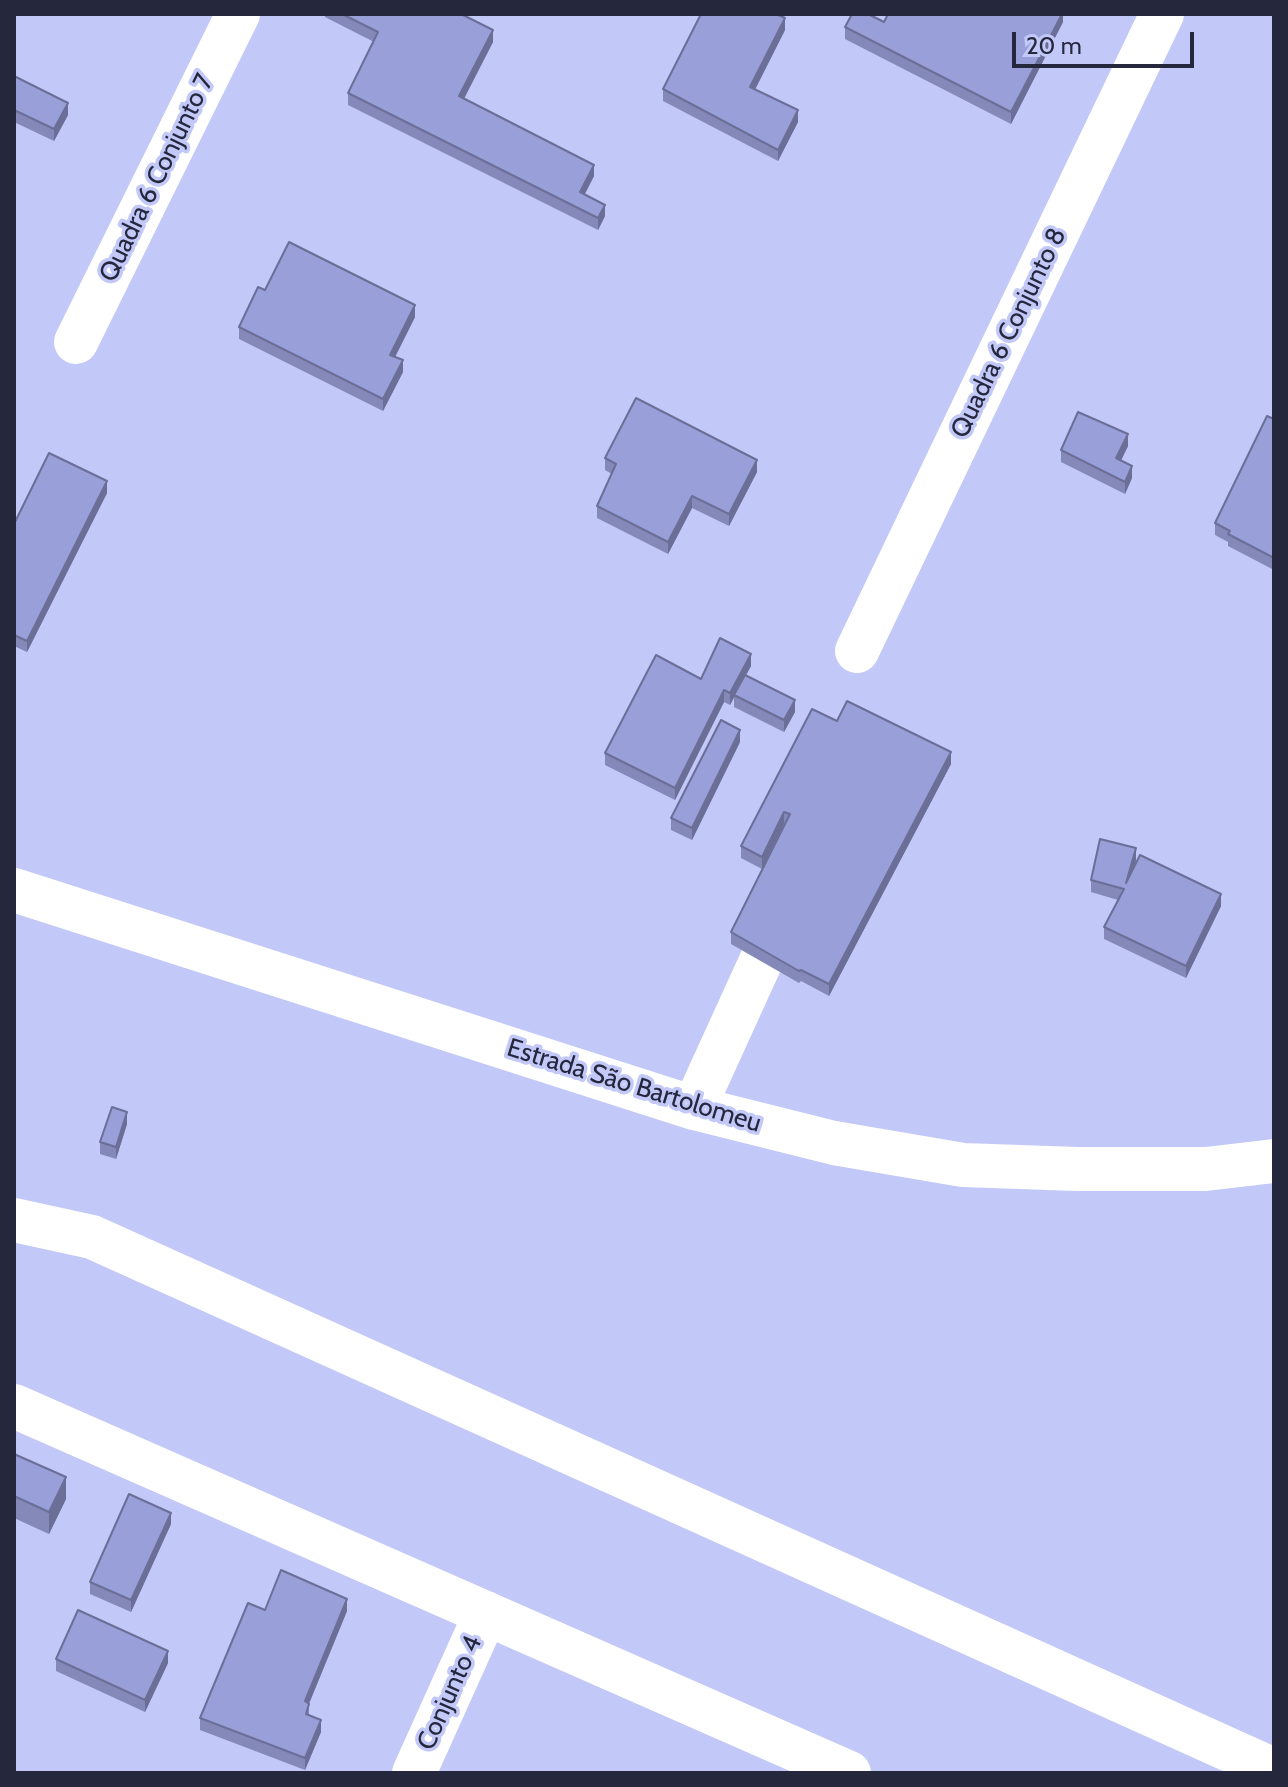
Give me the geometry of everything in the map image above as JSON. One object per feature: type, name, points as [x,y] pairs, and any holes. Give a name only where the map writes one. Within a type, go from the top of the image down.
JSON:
[{"type":"street","name":"Quadra 6 Conjunto 7","points":[[76,342],[238,14]]},
{"type":"street","name":"Quadra 6 Conjunto 8","points":[[857,651],[1162,14]]},
{"type":"street","points":[[694,1108],[802,871]]},
{"type":"street","name":"Estrada São Bartolomeu","points":[[14,890],[694,1108],[834,1143],[963,1165],[1206,1169],[1274,1161]]},
{"type":"street","points":[[14,1220],[92,1237],[1274,1770]]},
{"type":"street","points":[[14,1406],[849,1773]]},
{"type":"street","name":"Conjunto 4","points":[[414,1773],[486,1613]]},
{"type":"building","points":[[342,14],[461,14],[493,30],[459,96],[594,165],[580,192],[605,205],[598,218],[348,93],[378,32]]},
{"type":"building","points":[[701,14],[776,14],[785,18],[750,87],[798,110],[778,150],[663,89]]},
{"type":"building","points":[[852,14],[868,14],[884,22],[888,14],[1062,14],[1011,112],[845,27]]},
{"type":"building","points":[[14,76],[68,103],[54,129],[14,110]]},
{"type":"building","points":[[289,242],[415,305],[390,355],[403,360],[383,399],[239,327],[258,287],[265,290]]},
{"type":"building","points":[[636,398],[757,460],[729,514],[692,496],[668,542],[597,506],[616,464],[605,458]]},
{"type":"building","points":[[1078,412],[1128,434],[1116,458],[1132,466],[1125,482],[1061,450]]},
{"type":"building","points":[[1267,416],[1274,419],[1274,558],[1228,534],[1230,531],[1215,523]]},
{"type":"building","points":[[49,453],[107,481],[27,641],[14,635],[14,524]]},
{"type":"building","points":[[720,638],[751,654],[730,693],[724,690],[675,788],[605,753],[656,655],[701,679]]},
{"type":"building","points":[[745,675],[795,700],[784,720],[734,695]]},
{"type":"building","points":[[847,701],[951,752],[829,984],[799,971],[731,932],[790,814],[784,812],[762,857],[741,846],[812,709],[837,721]]},
{"type":"building","points":[[721,720],[740,730],[692,828],[671,818]]},
{"type":"building","points":[[1100,839],[1136,848],[1126,883],[1140,855],[1221,894],[1186,966],[1104,927],[1124,889],[1091,880]]},
{"type":"building","points":[[112,1107],[127,1112],[116,1147],[100,1142]]},
{"type":"building","points":[[14,1454],[66,1477],[49,1512],[14,1496]]},
{"type":"building","points":[[129,1494],[171,1513],[131,1600],[90,1582]]},
{"type":"building","points":[[281,1570],[347,1599],[305,1701],[309,1704],[306,1714],[321,1720],[305,1758],[200,1718],[248,1603],[265,1610]]},
{"type":"building","points":[[78,1610],[168,1651],[145,1700],[56,1659]]}]
